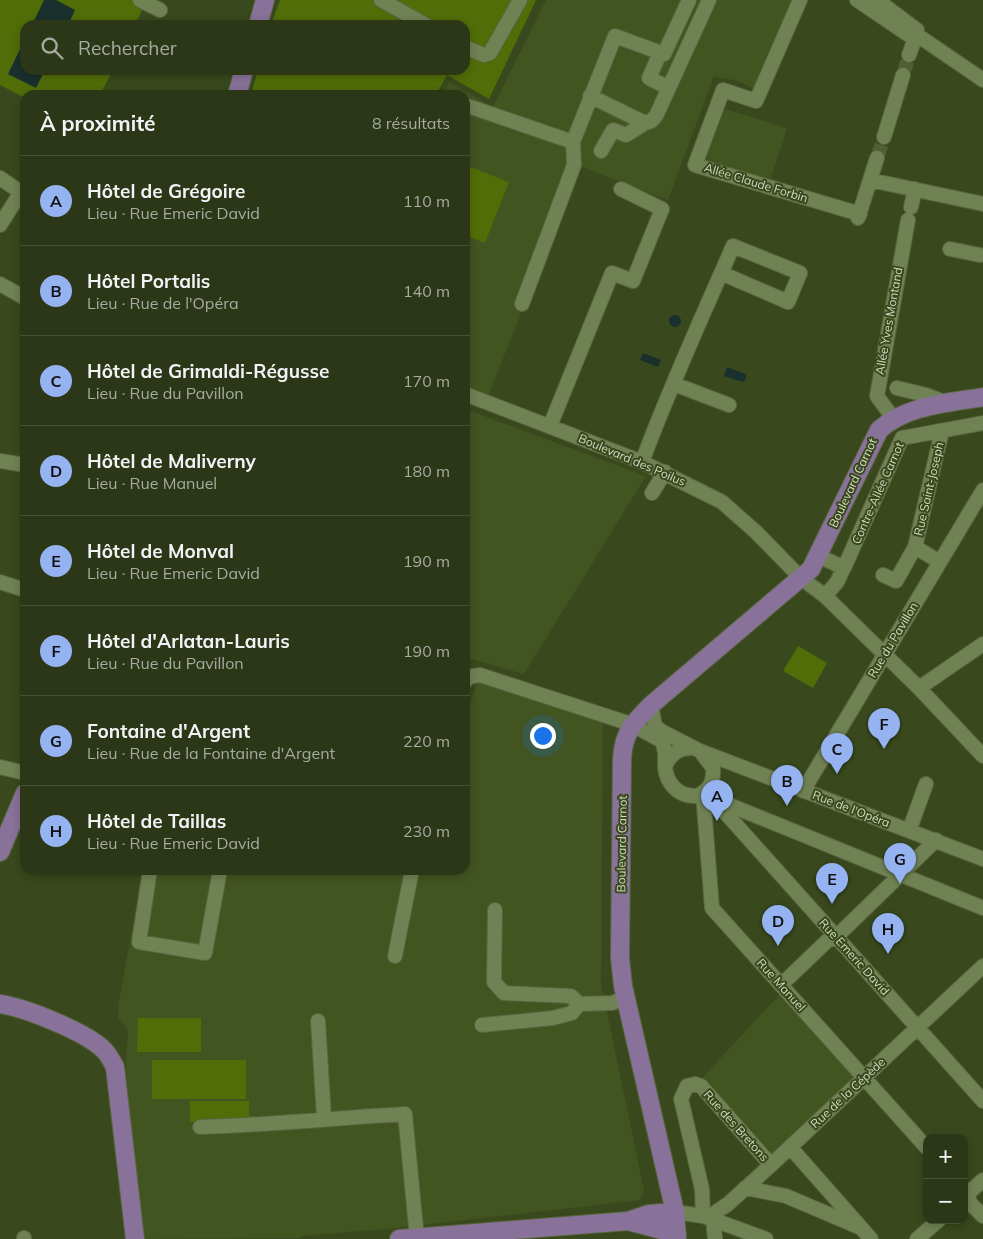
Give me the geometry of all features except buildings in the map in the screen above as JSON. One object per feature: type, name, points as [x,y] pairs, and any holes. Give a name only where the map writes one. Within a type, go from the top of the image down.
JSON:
[{"type":"main road","points":[[259,20],[265,0]]},
{"type":"main road","points":[[238,90],[243,75]]},
{"type":"main road","name":"Boulevard Carnot","points":[[677,1237],[675,1212],[625,998],[620,958],[622,754],[626,736],[631,724],[651,705],[801,578],[819,556],[870,445],[879,430],[893,418],[906,412],[983,397]]},
{"type":"main road","points":[[0,852],[20,805]]},
{"type":"main road","points":[[0,1004],[32,1014],[86,1037],[105,1051],[115,1067],[135,1239]]},
{"type":"main road","points":[[628,1221],[637,1216],[675,1212]]},
{"type":"main road","points":[[399,1239],[628,1221],[677,1237]]},
{"type":"street","points":[[140,0],[160,10]]},
{"type":"street","points":[[381,0],[417,20]]},
{"type":"street","points":[[471,50],[484,55],[494,49],[520,0]]},
{"type":"street","points":[[522,304],[574,165],[573,142],[615,36],[664,54],[689,0]]},
{"type":"street","points":[[601,151],[613,130],[626,135],[645,123],[651,122],[656,116],[709,0]]},
{"type":"street","name":"Allée Claude Forbin","points":[[800,0],[756,101],[723,90],[695,165],[859,216],[870,180]]},
{"type":"street","points":[[857,0],[983,80]]},
{"type":"street","points":[[877,0],[916,28],[918,38],[909,55]]},
{"type":"street","points":[[660,53],[649,78],[669,88]]},
{"type":"street","points":[[884,137],[903,75]]},
{"type":"street","points":[[590,96],[645,123]]},
{"type":"street","points":[[470,106],[573,142]]},
{"type":"street","points":[[877,158],[870,180],[983,204]]},
{"type":"street","points":[[0,178],[20,192]]},
{"type":"street","points":[[550,426],[612,273],[633,281],[662,209],[621,189]]},
{"type":"street","name":"Allée Yves Montand","points":[[893,418],[877,396],[915,189]]},
{"type":"street","points":[[0,225],[20,198]]},
{"type":"street","points":[[642,462],[721,272],[733,246],[800,273],[788,302],[721,272]]},
{"type":"street","points":[[950,249],[980,255]]},
{"type":"street","points":[[0,284],[20,295]]},
{"type":"street","points":[[674,384],[729,405]]},
{"type":"street","points":[[897,388],[926,395],[947,403]]},
{"type":"street","name":"Boulevard des Poilus","points":[[470,396],[642,462],[722,502],[756,532],[801,578],[825,596],[919,688],[983,756]]},
{"type":"street","name":"Contre-Allée Carnot","points":[[844,568],[902,438],[983,423]]},
{"type":"street","name":"Rue Saint-Joseph","points":[[883,575],[896,581],[915,547],[942,431]]},
{"type":"street","points":[[0,461],[20,464]]},
{"type":"street","points":[[652,493],[665,472]]},
{"type":"street","name":"Rue du Pavillon","points":[[803,791],[983,490]]},
{"type":"street","name":"Rue Saint-Joseph","points":[[915,547],[940,562]]},
{"type":"street","points":[[819,556],[844,568],[825,596]]},
{"type":"street","points":[[0,582],[20,588]]},
{"type":"street","points":[[919,688],[983,644]]},
{"type":"street","points":[[470,677],[480,675],[631,724],[662,741],[668,780],[678,792],[692,796],[705,791],[713,776],[709,760],[697,749],[687,748],[672,754],[666,766]]},
{"type":"street","name":"Rue de l'Opéra","points":[[651,705],[655,726],[661,731],[697,749],[983,859]]},
{"type":"street","points":[[0,767],[20,772]]},
{"type":"street","points":[[909,831],[926,784]]},
{"type":"street","points":[[705,791],[727,804],[983,908]]},
{"type":"street","name":"Rue Emeric David","points":[[705,791],[983,1101]]},
{"type":"street","name":"Rue Manuel","points":[[705,791],[712,908],[923,1144]]},
{"type":"street","points":[[781,984],[827,941],[836,937],[936,840]]},
{"type":"street","points":[[149,875],[139,942],[205,953],[219,875]]},
{"type":"street","points":[[395,956],[411,875]]},
{"type":"street","points":[[494,910],[494,982],[504,993],[571,996],[580,1004]]},
{"type":"street","name":"Rue de la Cépède","points":[[708,1218],[771,1165],[983,966]]},
{"type":"street","points":[[482,1025],[553,1018],[572,1013],[580,1004],[612,1002],[625,998]]},
{"type":"street","points":[[318,1021],[324,1118]]},
{"type":"street","name":"Rue des Bretons","points":[[708,1218],[681,1099],[682,1092],[687,1086],[695,1084],[701,1086],[771,1165]]},
{"type":"street","points":[[200,1127],[262,1125],[324,1118],[404,1114],[417,1238]]},
{"type":"street","points":[[790,1147],[866,1234]]},
{"type":"street","points":[[968,1192],[983,1180]]},
{"type":"street","points":[[745,1188],[786,1196],[866,1234]]},
{"type":"street","points":[[968,1199],[983,1216]]},
{"type":"street","points":[[675,1212],[708,1218],[766,1239]]},
{"type":"street","points":[[708,1218],[714,1239]]},
{"type":"street","points":[[917,1239],[934,1224]]},
{"type":"shaded area","points":[[0,0],[147,0],[137,20],[20,20],[20,75],[110,75],[103,90],[20,90],[20,95],[0,85]]},
{"type":"shaded area","points":[[280,0],[536,0],[489,99],[447,75],[470,75],[470,20],[273,20]]},
{"type":"shaded area","points":[[546,0],[792,0],[753,88],[738,81],[714,76],[668,200],[580,166],[488,396],[470,389],[470,94],[493,107]]},
{"type":"shaded area","points":[[257,75],[447,75],[439,90],[252,90]]},
{"type":"shaded area","points":[[449,82],[463,90],[445,90]]},
{"type":"shaded area","points":[[725,109],[787,128],[770,181],[706,161],[720,114]]},
{"type":"shaded area","points":[[470,167],[509,182],[485,243],[470,237]]},
{"type":"shaded area","points":[[470,411],[646,476],[524,674],[470,658]]},
{"type":"shaded area","points":[[798,646],[827,663],[813,688],[783,671]]},
{"type":"shaded area","points":[[477,682],[603,723],[601,983],[644,1190],[640,1200],[387,1229],[301,1236],[301,1238],[142,1239],[128,1121],[126,1065],[128,1029],[118,1019],[119,1001],[142,875],[470,875],[470,705]]},
{"type":"shaded area","points":[[780,994],[858,1079],[770,1156],[701,1079]]},
{"type":"shaded area","points":[[138,1018],[201,1018],[201,1052],[137,1052]]},
{"type":"shaded area","points":[[152,1060],[246,1060],[246,1099],[152,1099]]},
{"type":"shaded area","points":[[190,1101],[249,1101],[249,1122],[190,1122]]},
{"type":"water","points":[[44,0],[56,0],[75,10],[70,20],[34,20]]},
{"type":"water","points":[[20,49],[20,75],[42,75],[36,88],[8,74]]},
{"type":"water","points":[[677,315],[680,316],[680,326],[673,327],[670,326],[669,319],[670,316]]},
{"type":"water","points":[[643,353],[661,360],[658,367],[640,360]]},
{"type":"water","points":[[727,367],[746,374],[746,379],[743,382],[724,376]]},
{"type":"tunnel","points":[[903,75],[909,55]]},
{"type":"tunnel","points":[[877,158],[884,137]]},
{"type":"place","name":"Hôtel d'Arlatan-Lauris","points":[[884,749]]},
{"type":"place","name":"Hôtel de Grimaldi-Régusse","points":[[837,774]]},
{"type":"place","name":"Hôtel Portalis","points":[[787,806]]},
{"type":"place","name":"Hôtel de Grégoire","points":[[717,821]]},
{"type":"place","name":"Fontaine d'Argent","points":[[900,884]]},
{"type":"place","name":"Hôtel de Monval","points":[[832,904]]},
{"type":"place","name":"Hôtel de Maliverny","points":[[778,946]]},
{"type":"place","name":"Hôtel de Taillas","points":[[888,954]]}]
